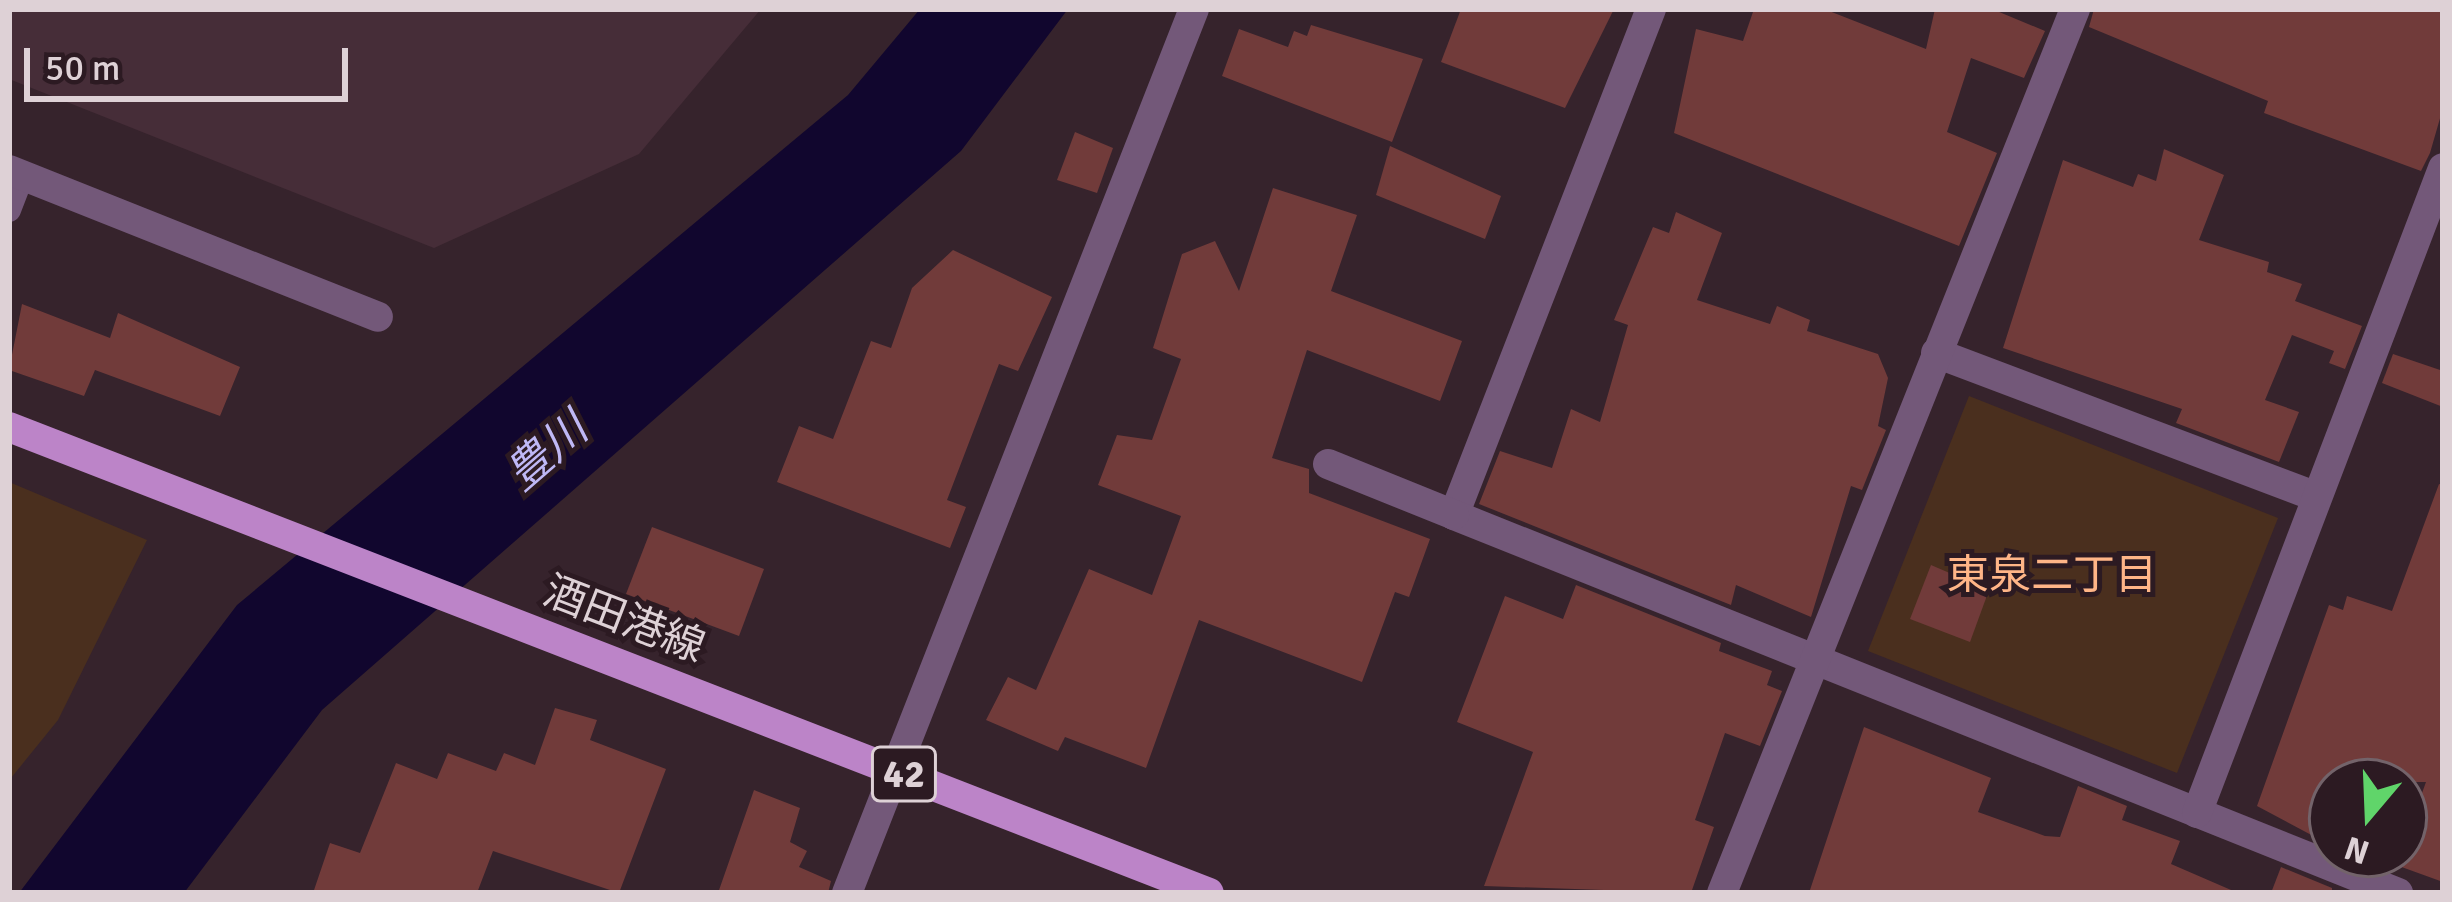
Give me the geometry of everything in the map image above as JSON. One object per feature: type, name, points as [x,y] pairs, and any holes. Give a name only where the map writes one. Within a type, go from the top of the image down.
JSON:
[{"type":"main road","name":"酒田港線","points":[[9,427],[1209,893]]},
{"type":"street","points":[[847,893],[1194,9]]},
{"type":"street","points":[[1454,515],[1651,9]]},
{"type":"street","points":[[1723,893],[1812,658],[2075,9]]},
{"type":"street","points":[[2197,813],[2443,167]]},
{"type":"street","points":[[16,173],[378,317]]},
{"type":"street","points":[[1936,353],[2317,497]]},
{"type":"street","points":[[1328,464],[2398,893]]},
{"type":"lane","points":[[9,210],[16,173]]},
{"type":"shaded area","points":[[9,9],[761,9],[639,154],[434,248],[9,79]]},
{"type":"green space","name":"東泉二丁目","points":[[1969,396],[2278,518],[2177,773],[1868,651]]},
{"type":"green space","points":[[9,482],[147,540],[58,720],[11,778]]},
{"type":"water","name":"豊川","points":[[920,9],[1068,9],[961,151],[322,710],[184,893],[19,893],[237,605],[848,95]]},
{"type":"building","points":[[1461,9],[1614,9],[1565,108],[1441,62]]},
{"type":"building","points":[[1754,9],[1824,9],[1926,49],[1935,9],[1992,9],[2045,31],[2024,78],[1971,58],[1947,132],[1997,153],[1959,246],[1674,133],[1696,29],[1743,41]]},
{"type":"building","points":[[2094,9],[2443,9],[2443,108],[2430,153],[2421,171],[2264,113],[2268,101],[2089,27]]},
{"type":"building","points":[[1311,25],[1423,59],[1392,142],[1222,76],[1239,29],[1288,47],[1294,31],[1307,36]]},
{"type":"building","points":[[1075,132],[1113,148],[1097,193],[1057,180]]},
{"type":"building","points":[[1390,146],[1501,196],[1485,239],[1376,195]]},
{"type":"building","points":[[2164,149],[2224,175],[2199,240],[2269,262],[2267,272],[2302,284],[2295,301],[2362,326],[2345,369],[2329,363],[2334,351],[2292,335],[2265,400],[2299,412],[2279,462],[2176,423],[2182,409],[2003,348],[2063,160],[2133,187],[2138,174],[2156,181]]},
{"type":"building","points":[[1273,188],[1357,215],[1331,291],[1462,341],[1440,401],[1307,350],[1272,458],[1309,469],[1309,493],[1430,539],[1409,597],[1395,592],[1362,682],[1199,620],[1146,768],[1065,737],[1058,751],[986,720],[1008,677],[1036,690],[1089,569],[1152,595],[1181,516],[1098,485],[1117,435],[1152,440],[1181,359],[1153,348],[1182,254],[1215,241],[1239,291]]},
{"type":"building","points":[[1676,212],[1722,233],[1697,300],[1770,324],[1777,306],[1810,320],[1807,331],[1878,354],[1888,378],[1878,426],[1886,430],[1862,490],[1851,486],[1811,617],[1736,585],[1731,605],[1479,504],[1500,451],[1552,468],[1571,409],[1600,422],[1628,325],[1614,320],[1653,227],[1669,233]]},
{"type":"building","points":[[953,250],[1052,297],[1018,371],[999,364],[947,500],[966,507],[950,548],[777,482],[799,426],[833,439],[871,341],[891,348],[912,288]]},
{"type":"building","points":[[22,304],[110,338],[118,313],[240,367],[220,416],[95,370],[84,396],[9,370]]},
{"type":"building","points":[[2393,354],[2443,371],[2443,407],[2382,383]]},
{"type":"building","points":[[2439,484],[2443,485],[2443,882],[2428,877],[2428,758],[2308,758],[2308,833],[2257,806],[2329,605],[2343,610],[2347,596],[2392,611]]},
{"type":"building","points":[[652,527],[764,569],[739,636],[626,594]]},
{"type":"building","points":[[1931,565],[1989,590],[1970,642],[1910,619]]},
{"type":"building","points":[[1576,585],[1721,643],[1719,651],[1772,671],[1767,685],[1782,691],[1760,746],[1725,733],[1695,820],[1714,827],[1691,893],[1484,886],[1533,752],[1457,722],[1505,596],[1563,619]]},
{"type":"building","points":[[555,708],[597,720],[590,740],[666,769],[619,893],[493,851],[477,893],[313,893],[330,843],[360,853],[396,763],[437,779],[448,753],[496,771],[504,753],[535,765]]},
{"type":"building","points":[[1864,727],[1991,778],[1978,812],[2045,836],[2060,837],[2078,786],[2127,806],[2122,820],[2180,841],[2171,864],[2238,893],[1809,893]]},
{"type":"building","points":[[754,790],[800,808],[790,842],[807,851],[799,867],[831,881],[828,893],[718,893]]},
{"type":"building","points":[[2281,867],[2332,888],[2332,893],[2271,893]]}]
